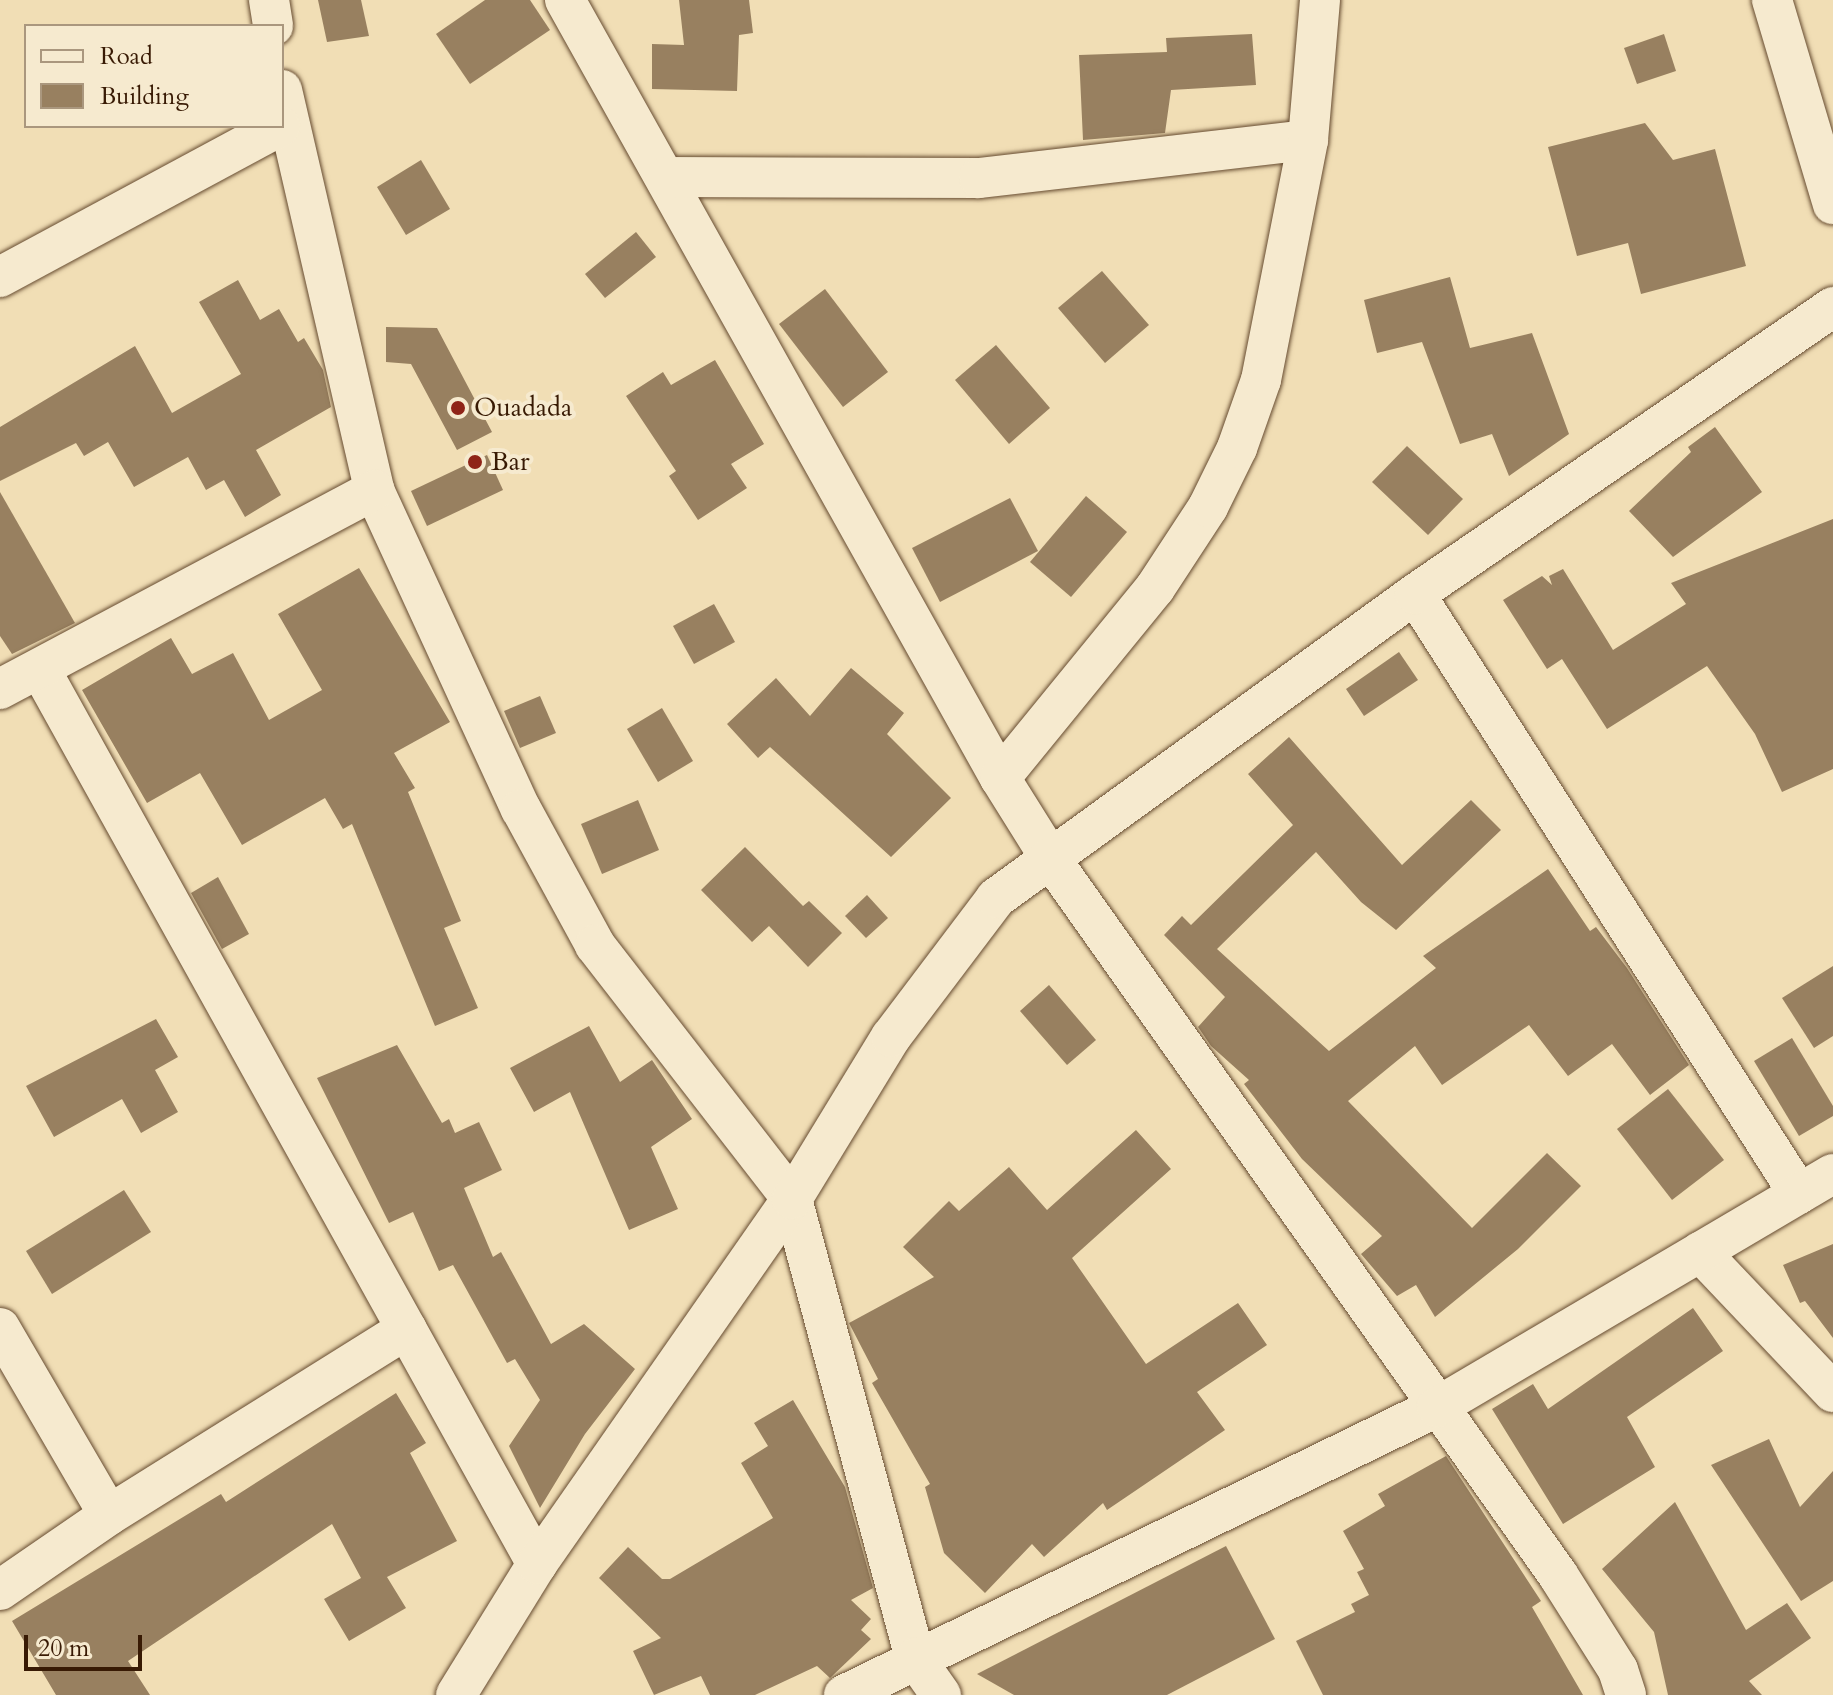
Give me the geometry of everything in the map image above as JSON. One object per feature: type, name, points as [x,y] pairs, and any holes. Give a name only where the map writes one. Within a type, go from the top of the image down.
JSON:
[{"type":"street","points":[[269,0],[273,24]]},
{"type":"street","points":[[565,0],[1000,778],[1050,858],[1558,1575],[1618,1670],[1626,1695]]},
{"type":"street","points":[[1000,778],[1155,588],[1208,507],[1237,448],[1261,380],[1308,140],[1320,0]]},
{"type":"street","points":[[1772,0],[1833,204]]},
{"type":"street","points":[[284,120],[374,490],[521,809],[595,945],[792,1199],[915,1658],[941,1695]]},
{"type":"street","points":[[0,277],[262,128]]},
{"type":"street","points":[[665,177],[979,178],[1308,140]]},
{"type":"street","points":[[456,1695],[537,1564],[792,1199],[891,1037],[941,964],[996,898],[1415,594],[1833,307]]},
{"type":"street","points":[[0,689],[374,490]]},
{"type":"street","points":[[844,1695],[1437,1407],[1816,1184],[1415,594]]},
{"type":"street","points":[[40,669],[537,1564]]},
{"type":"street","points":[[1700,1252],[1833,1392]]},
{"type":"street","points":[[0,1328],[109,1515]]},
{"type":"street","points":[[0,1590],[109,1515],[407,1329]]},
{"type":"building","points":[[318,0],[361,0],[369,36],[327,42]]},
{"type":"building","points":[[485,0],[530,0],[550,30],[470,84],[436,34]]},
{"type":"building","points":[[679,0],[749,0],[753,33],[739,35],[737,91],[652,89],[652,44],[684,45]]},
{"type":"building","points":[[1252,34],[1256,85],[1171,90],[1165,133],[1083,140],[1079,55],[1167,52],[1166,38]]},
{"type":"building","points":[[1664,34],[1676,71],[1637,84],[1624,48]]},
{"type":"building","points":[[1645,123],[1673,160],[1715,149],[1746,266],[1641,294],[1628,243],[1577,256],[1548,147]]},
{"type":"building","points":[[421,160],[450,209],[406,235],[377,187]]},
{"type":"building","points":[[636,232],[656,257],[605,298],[585,274]]},
{"type":"building","points":[[1102,271],[1149,325],[1105,363],[1058,308]]},
{"type":"building","points":[[1450,277],[1470,348],[1532,333],[1569,434],[1509,476],[1492,434],[1460,444],[1422,342],[1377,353],[1364,300]]},
{"type":"building","points":[[238,280],[260,320],[279,309],[298,342],[304,338],[323,370],[331,407],[256,450],[281,495],[245,517],[224,480],[206,490],[188,457],[134,487],[108,442],[84,456],[76,443],[0,481],[0,427],[135,346],[172,413],[241,374],[199,302]]},
{"type":"building","points":[[825,289],[888,372],[843,407],[779,324]]},
{"type":"building","points":[[386,327],[437,328],[492,432],[457,450],[411,364],[386,362]]},
{"type":"building","points":[[996,345],[1050,408],[1009,444],[955,380]]},
{"type":"building","points":[[715,360],[764,444],[731,464],[747,488],[698,520],[669,476],[676,471],[626,396],[663,372],[671,385]]},
{"type":"building","points":[[1715,427],[1762,492],[1673,557],[1629,511],[1691,452],[1688,447]]},
{"type":"building","points":[[1407,446],[1463,499],[1428,535],[1372,482]]},
{"type":"building","points":[[487,455],[503,490],[427,526],[411,491]]},
{"type":"building","points":[[0,492],[75,623],[12,654],[0,636]]},
{"type":"building","points":[[1086,496],[1127,532],[1071,597],[1030,562]]},
{"type":"building","points":[[1010,498],[1038,551],[940,602],[912,548]]},
{"type":"building","points":[[1833,519],[1833,769],[1782,792],[1755,734],[1707,666],[1607,729],[1562,659],[1547,669],[1503,600],[1542,576],[1552,585],[1549,576],[1563,569],[1613,650],[1686,604],[1671,583]]},
{"type":"building","points":[[359,568],[450,722],[394,753],[415,788],[408,792],[461,921],[444,928],[478,1008],[435,1026],[352,824],[343,829],[325,798],[242,845],[200,773],[147,803],[82,690],[171,638],[192,674],[233,653],[269,720],[322,690],[278,614]]},
{"type":"building","points":[[714,604],[735,642],[694,664],[673,626]]},
{"type":"building","points":[[1399,652],[1418,680],[1364,716],[1346,689]]},
{"type":"building","points":[[851,668],[904,713],[887,734],[951,798],[891,857],[770,747],[758,758],[727,724],[776,678],[810,716]]},
{"type":"building","points":[[540,696],[556,733],[520,748],[504,711]]},
{"type":"building","points":[[662,708],[693,761],[658,782],[627,729]]},
{"type":"building","points":[[1289,737],[1402,865],[1471,800],[1501,830],[1396,930],[1361,902],[1316,852],[1217,949],[1329,1051],[1436,968],[1423,956],[1548,869],[1590,931],[1596,927],[1627,968],[1689,1065],[1650,1095],[1612,1044],[1568,1076],[1529,1025],[1442,1085],[1415,1046],[1348,1101],[1472,1228],[1547,1153],[1581,1186],[1518,1249],[1435,1317],[1416,1285],[1397,1296],[1361,1254],[1382,1236],[1302,1159],[1244,1084],[1249,1080],[1211,1046],[1198,1027],[1225,997],[1164,935],[1182,916],[1191,925],[1293,825],[1248,774]]},
{"type":"building","points":[[638,800],[659,850],[602,874],[581,824]]},
{"type":"building","points":[[745,847],[803,906],[809,901],[842,933],[808,967],[769,926],[752,942],[701,890]]},
{"type":"building","points":[[218,877],[249,934],[222,949],[191,893]]},
{"type":"building","points":[[867,895],[888,918],[866,938],[845,916]]},
{"type":"building","points":[[1833,966],[1833,1036],[1814,1048],[1782,998]]},
{"type":"building","points":[[1049,985],[1096,1040],[1067,1065],[1020,1011]]},
{"type":"building","points":[[156,1019],[178,1057],[155,1070],[178,1112],[141,1133],[122,1099],[54,1137],[26,1086]]},
{"type":"building","points":[[589,1026],[620,1082],[652,1060],[692,1119],[651,1147],[678,1209],[629,1230],[570,1092],[534,1112],[510,1068]]},
{"type":"building","points":[[1792,1038],[1833,1106],[1833,1116],[1799,1136],[1754,1061]]},
{"type":"building","points":[[397,1045],[442,1123],[449,1119],[455,1133],[479,1122],[502,1170],[464,1188],[493,1257],[501,1252],[551,1344],[584,1324],[635,1369],[585,1434],[540,1508],[509,1446],[540,1400],[515,1359],[507,1363],[453,1265],[439,1271],[413,1212],[389,1223],[317,1078]]},
{"type":"building","points":[[1668,1089],[1724,1160],[1672,1200],[1617,1129]]},
{"type":"building","points":[[1136,1130],[1171,1169],[1072,1258],[1146,1364],[1238,1303],[1267,1345],[1197,1392],[1225,1430],[1107,1510],[1103,1503],[1044,1557],[1032,1544],[985,1593],[944,1553],[925,1487],[930,1484],[872,1383],[878,1379],[849,1323],[934,1277],[903,1247],[949,1201],[959,1211],[1009,1167],[1047,1210]]},
{"type":"building","points":[[124,1190],[151,1232],[52,1294],[26,1251]]},
{"type":"building","points":[[1833,1244],[1833,1338],[1805,1301],[1800,1303],[1783,1265]]},
{"type":"building","points":[[1693,1308],[1723,1351],[1627,1417],[1655,1467],[1563,1524],[1492,1409],[1533,1384],[1548,1409]]},
{"type":"building","points":[[396,1393],[426,1443],[410,1453],[457,1541],[387,1577],[406,1608],[349,1641],[324,1599],[361,1578],[332,1524],[128,1661],[150,1695],[56,1695],[12,1621],[221,1494],[226,1502]]},
{"type":"building","points":[[793,1400],[845,1487],[873,1588],[851,1600],[871,1619],[861,1630],[871,1639],[830,1678],[817,1666],[755,1695],[710,1695],[701,1676],[654,1695],[633,1651],[661,1638],[599,1578],[628,1547],[662,1579],[670,1579],[773,1518],[741,1463],[768,1446],[754,1423]]},
{"type":"building","points":[[1769,1439],[1800,1507],[1833,1471],[1833,1581],[1801,1601],[1711,1465]]},
{"type":"building","points":[[1446,1456],[1541,1601],[1532,1607],[1583,1695],[1323,1695],[1296,1641],[1355,1612],[1351,1604],[1369,1595],[1357,1572],[1364,1569],[1343,1531],[1385,1506],[1378,1494]]},
{"type":"building","points":[[1675,1502],[1746,1630],[1787,1603],[1811,1638],[1749,1681],[1762,1695],[1668,1695],[1654,1632],[1602,1569]]},
{"type":"building","points":[[1226,1546],[1275,1639],[1167,1695],[1014,1695],[977,1674]]},
{"type":"place","name":"Ouadada","points":[[458,408]]},
{"type":"place","name":"Bar","points":[[475,462]]}]
